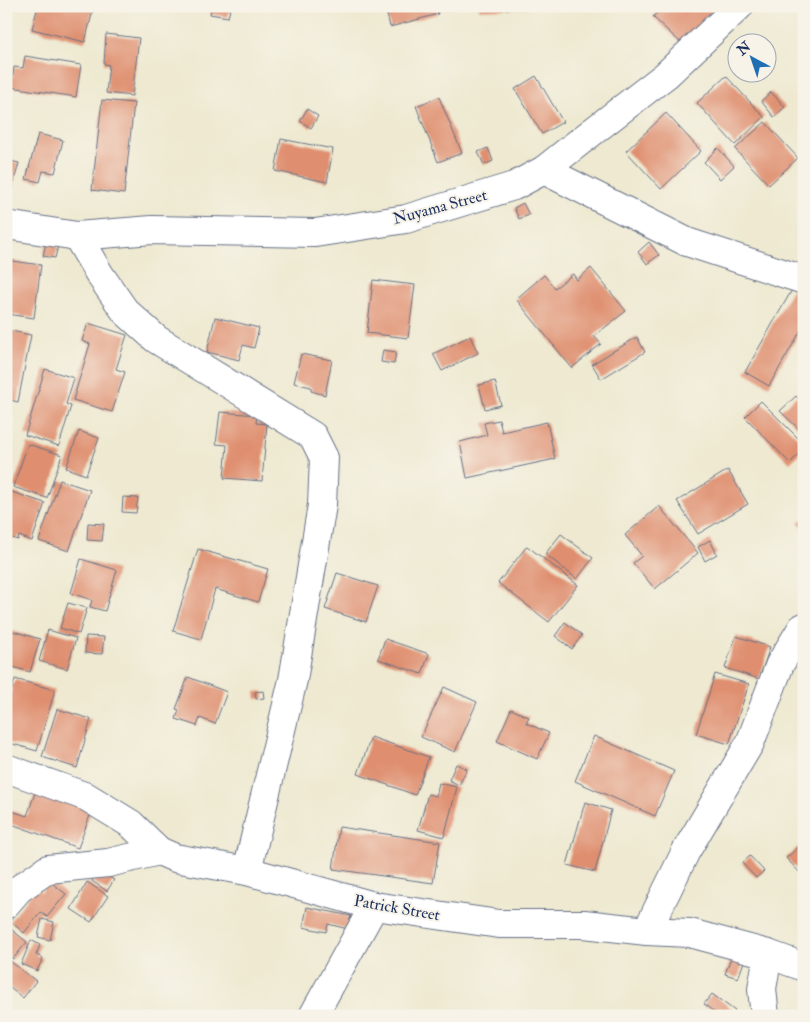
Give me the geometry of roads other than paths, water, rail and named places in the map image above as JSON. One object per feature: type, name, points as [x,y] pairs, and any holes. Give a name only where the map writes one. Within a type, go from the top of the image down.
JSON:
[{"type":"street","name":"Nuyama Street","points":[[6,225],[77,236],[152,230],[315,233],[406,219],[514,186],[544,170],[666,75],[739,6]]},
{"type":"street","points":[[544,170],[687,242],[804,280]]},
{"type":"street","points":[[77,236],[100,275],[125,311],[156,339],[313,436],[324,458],[322,504],[293,680],[248,871]]},
{"type":"street","points":[[647,931],[686,851],[750,743],[780,664],[804,627]]},
{"type":"street","points":[[6,768],[87,797],[131,824],[159,851]]},
{"type":"street","points":[[6,904],[19,889],[48,869],[108,863],[159,851]]},
{"type":"street","name":"Patrick Street","points":[[159,851],[175,858],[248,871],[374,906],[499,924],[584,924],[647,931],[690,933],[768,954],[804,967]]},
{"type":"street","points":[[313,1016],[374,906]]},
{"type":"street","points":[[766,1016],[762,989],[768,954]]}]
